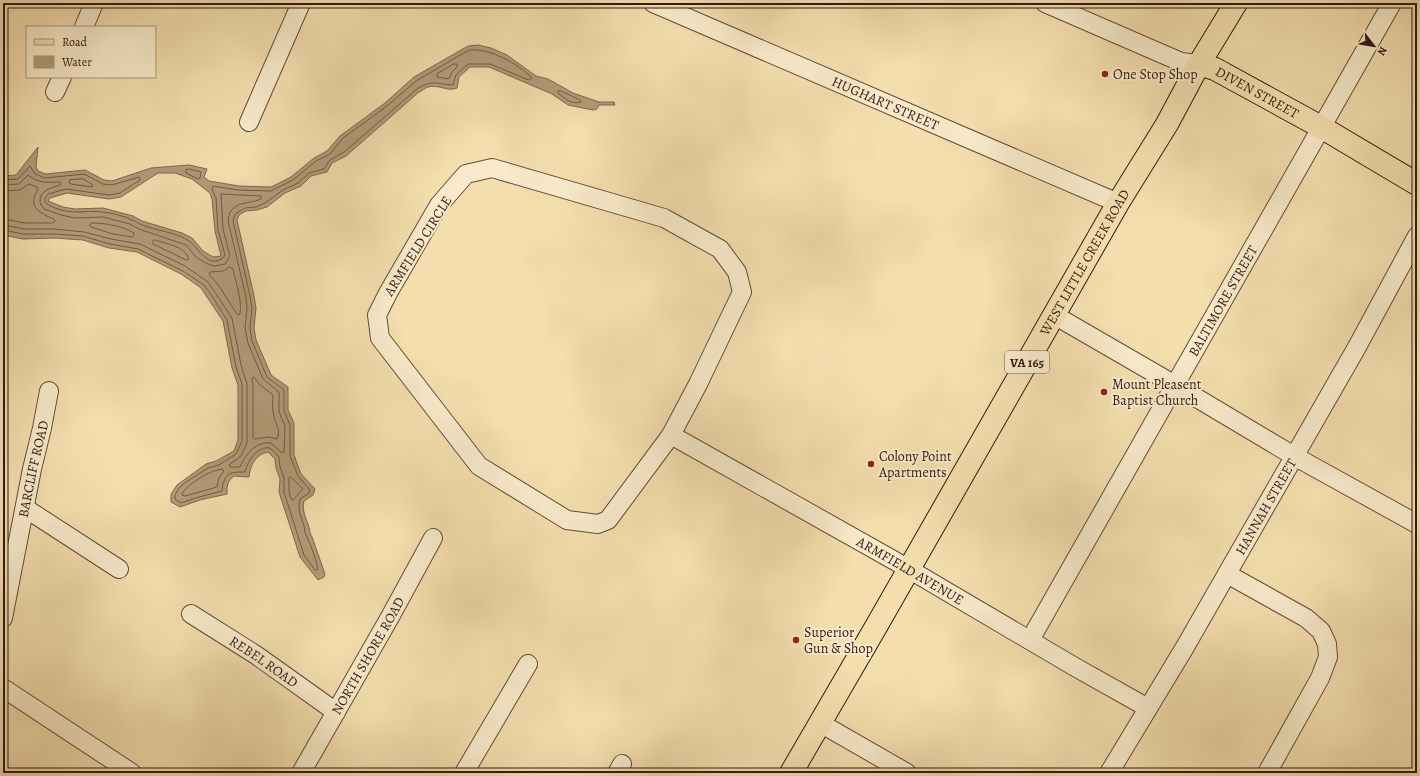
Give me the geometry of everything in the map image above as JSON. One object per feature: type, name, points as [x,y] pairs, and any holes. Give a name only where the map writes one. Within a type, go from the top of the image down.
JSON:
[{"type":"main road","name":"WEST LITTLE CREEK ROAD","points":[[791,773],[1118,203],[1167,124],[1199,64],[1236,3]]},
{"type":"main road","name":"DIVEN STREET","points":[[1199,64],[1215,69],[1321,127],[1417,184]]},
{"type":"street","points":[[84,26],[94,3]]},
{"type":"street","points":[[249,122],[301,3]]},
{"type":"street","name":"HUGHART STREET","points":[[653,3],[1118,203]]},
{"type":"street","name":"DIVEN STREET","points":[[1045,3],[1181,62],[1199,64]]},
{"type":"street","name":"BALTIMORE STREET","points":[[1030,640],[1392,3]]},
{"type":"street","name":"ARMFIELD CIRCLE","points":[[492,168],[664,218],[720,249],[737,272],[742,292],[672,435],[608,520],[598,524],[567,520],[479,466],[380,338],[377,315],[388,293],[440,205],[466,174],[492,168]]},
{"type":"street","name":"HANNAH STREET","points":[[1109,773],[1227,574],[1357,347],[1417,236]]},
{"type":"street","points":[[1054,315],[1294,456],[1416,521]]},
{"type":"street","name":"BARCLIFF ROAD","points":[[3,618],[49,391]]},
{"type":"street","name":"ARMFIELD AVENUE","points":[[672,435],[909,569],[1148,708]]},
{"type":"street","points":[[25,508],[119,569]]},
{"type":"street","name":"NORTH SHORE ROAD","points":[[301,773],[390,618],[433,538]]},
{"type":"street","points":[[1227,574],[1306,618],[1321,631],[1327,644],[1328,657],[1320,678],[1268,773]]},
{"type":"street","name":"REBEL ROAD","points":[[191,614],[256,655],[336,712]]},
{"type":"street","points":[[464,773],[528,664]]},
{"type":"street","points":[[3,688],[132,773]]},
{"type":"street","points":[[820,722],[907,773]]},
{"type":"water","points":[[478,45],[491,48],[507,55],[536,76],[548,79],[573,93],[599,102],[614,102],[615,105],[599,105],[597,109],[593,110],[568,105],[552,94],[489,67],[470,67],[459,77],[457,88],[450,89],[435,86],[427,87],[419,92],[346,156],[332,163],[327,172],[311,176],[301,186],[285,193],[267,207],[246,211],[239,215],[237,220],[256,308],[254,328],[256,340],[271,375],[288,387],[288,410],[294,423],[294,455],[301,474],[315,489],[313,495],[304,501],[303,507],[310,534],[325,574],[324,577],[318,580],[300,557],[279,492],[280,479],[276,468],[275,459],[268,452],[260,455],[254,461],[249,477],[234,476],[230,480],[227,494],[200,500],[180,507],[171,502],[171,494],[177,485],[206,464],[216,461],[234,451],[238,440],[238,385],[232,368],[223,321],[201,288],[181,274],[137,252],[109,248],[83,240],[54,238],[23,239],[3,235],[3,176],[16,175],[38,147],[36,167],[38,171],[46,174],[85,170],[104,180],[112,181],[151,168],[189,165],[207,169],[204,177],[209,181],[239,186],[271,187],[291,177],[314,158],[327,151],[340,136],[385,103],[414,77],[468,46]],"holes":[[[158,173],[175,173],[192,179],[210,193],[212,199],[215,231],[221,256],[213,257],[203,251],[192,238],[182,233],[142,221],[133,216],[103,208],[75,209],[63,207],[48,201],[50,198],[67,193],[109,199],[121,197]]]},
{"type":"place","name":"One Stop Shop","points":[[1105,74]]},
{"type":"place","name":"Mount Pleasent Baptist Church","points":[[1104,392]]},
{"type":"place","name":"Colony Point Apartments","points":[[871,464]]},
{"type":"place","name":"Superior Gun & Shop","points":[[796,640]]}]
